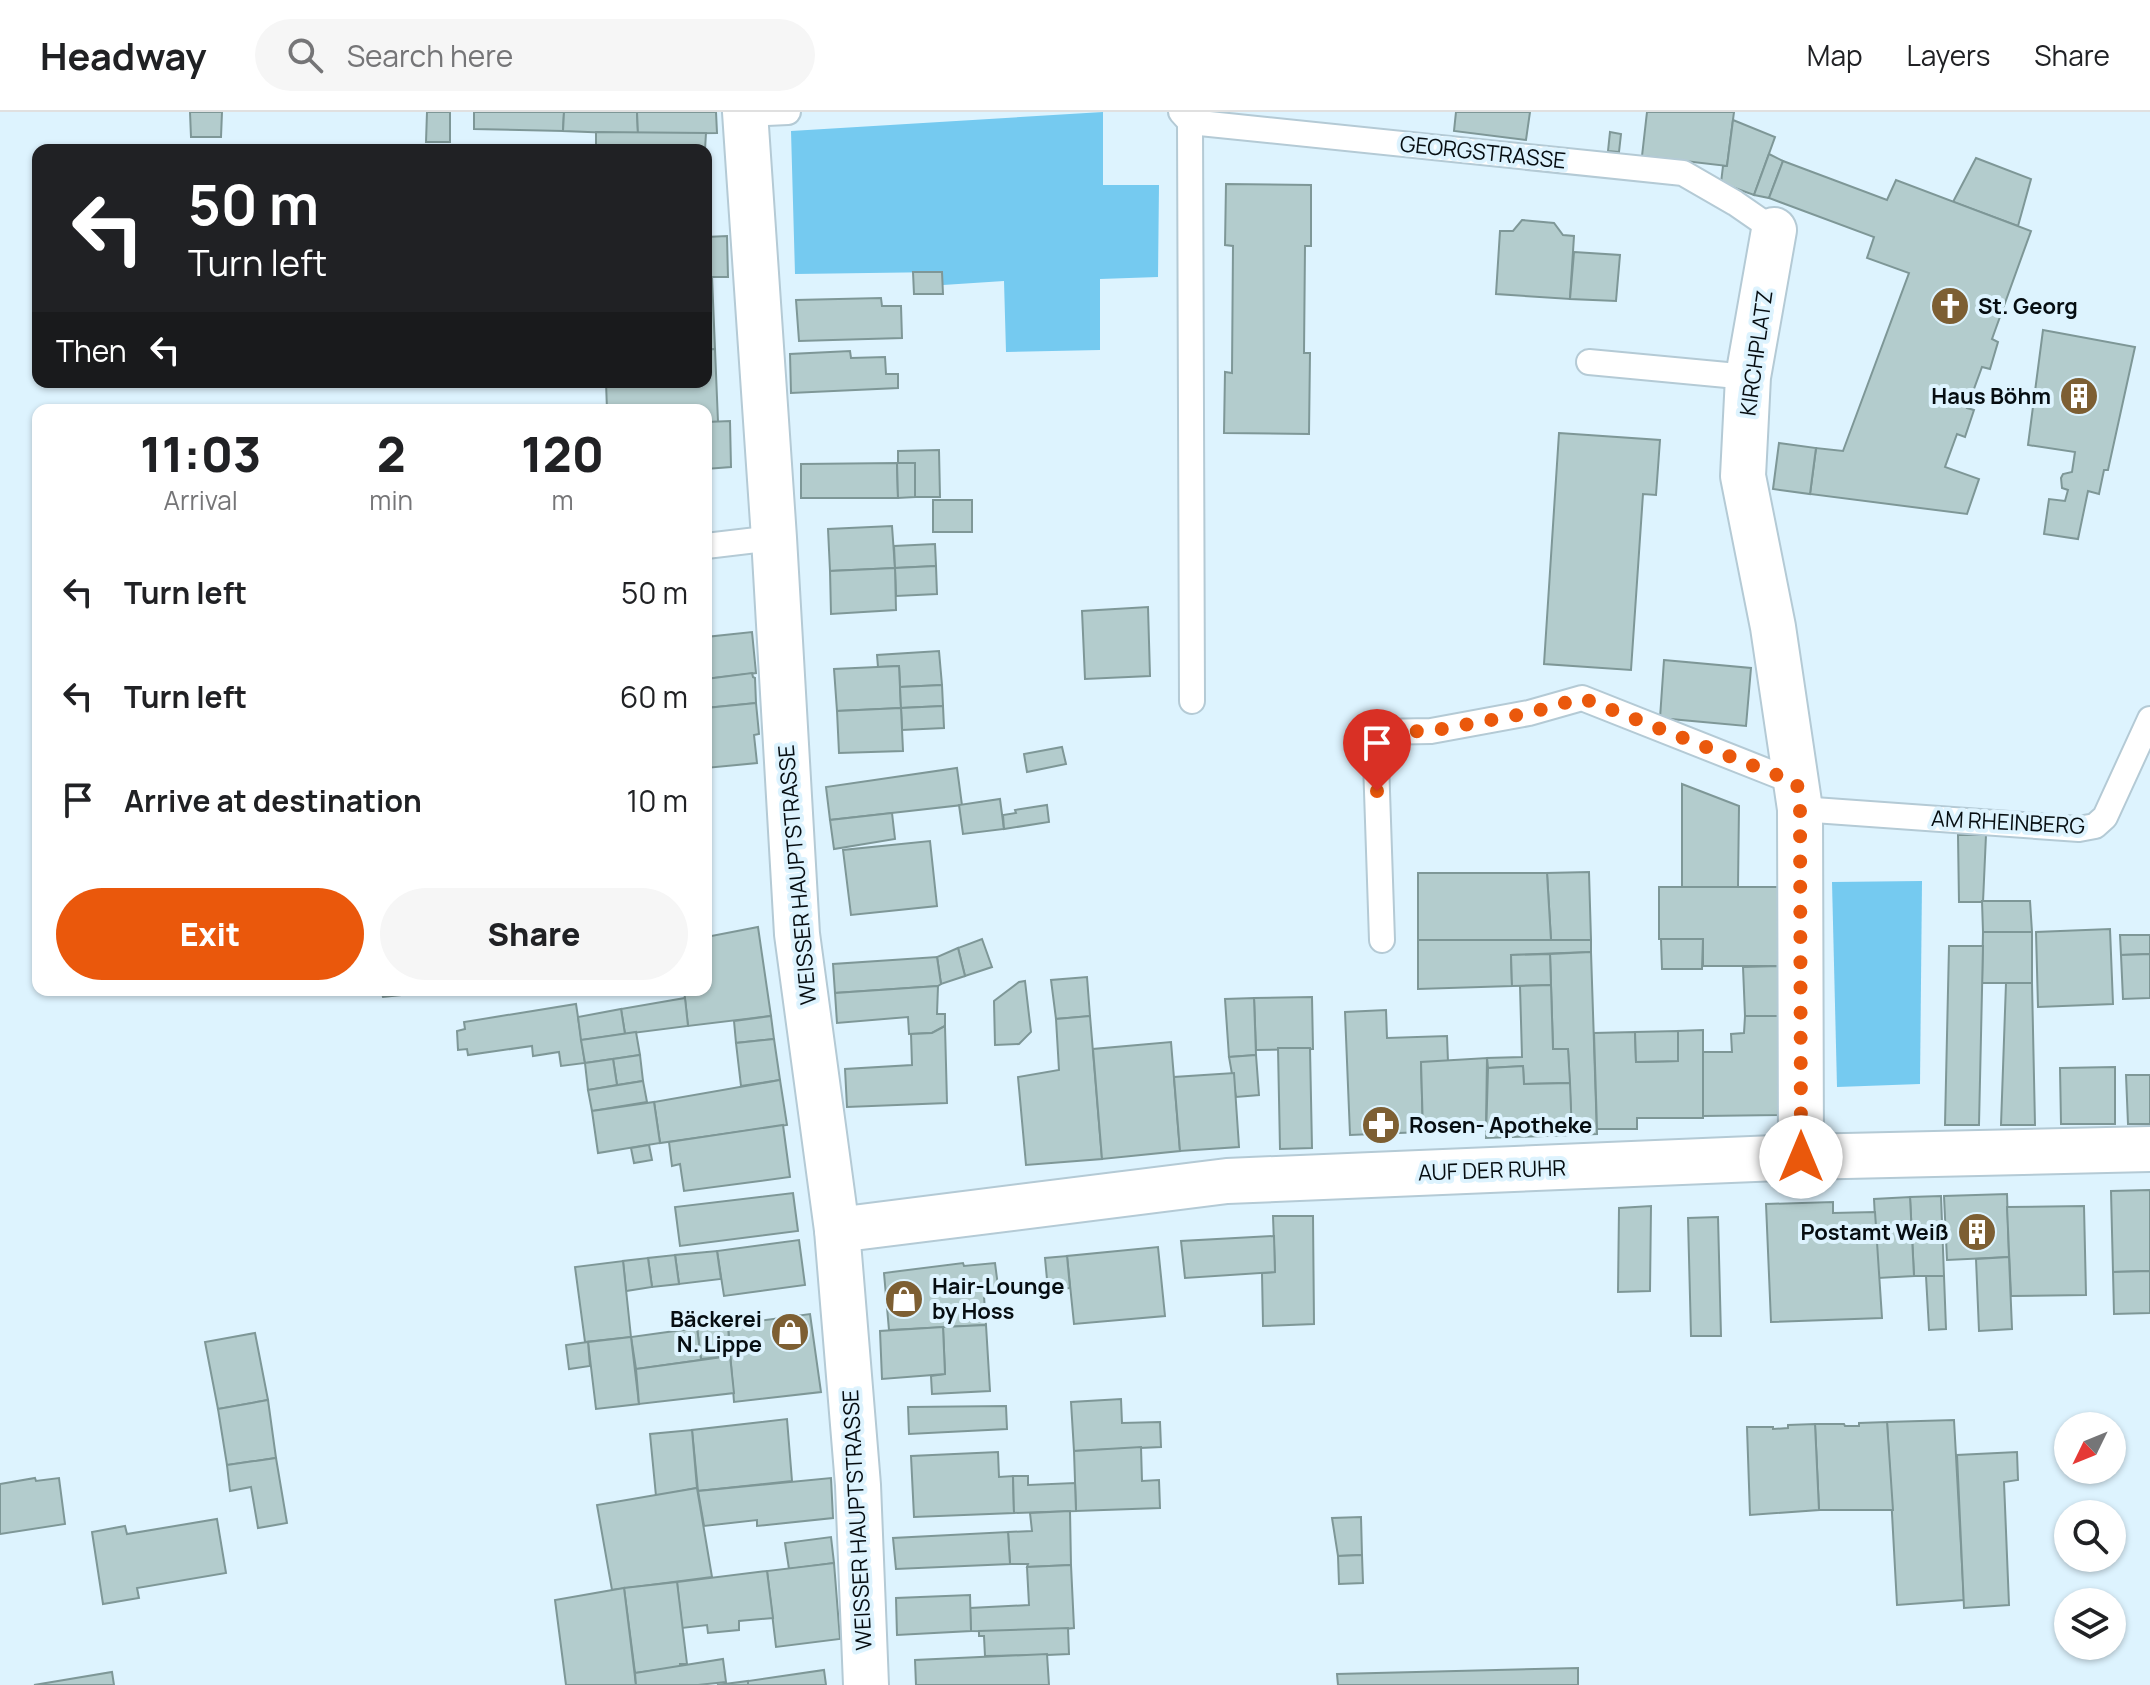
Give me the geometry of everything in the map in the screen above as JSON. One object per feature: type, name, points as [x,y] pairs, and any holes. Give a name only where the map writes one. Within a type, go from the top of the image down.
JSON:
[{"type":"street","name":"WEISSER HAUPTSTRASSE","points":[[745,113],[797,934],[837,1230],[858,1485],[866,1685]]},
{"type":"street","name":"KIRCHPLATZ","points":[[1774,230],[1748,377],[1743,476],[1773,627],[1799,796]]},
{"type":"street","points":[[1799,796],[1801,1157]]},
{"type":"street","name":"AUF DER RUHR","points":[[837,1230],[1227,1181],[1801,1157],[2150,1149]]},
{"type":"lane","points":[[745,113],[788,112]]},
{"type":"lane","points":[[1186,117],[1192,701]]},
{"type":"lane","name":"GEORGSTRASSE","points":[[1186,117],[1683,173],[1774,230]]},
{"type":"lane","points":[[1589,362],[1748,377]]},
{"type":"lane","points":[[712,545],[774,538]]},
{"type":"lane","points":[[1382,940],[1375,732],[1431,731],[1529,713],[1582,698],[1799,796]]},
{"type":"lane","name":"AM RHEINBERG","points":[[1799,796],[2079,829],[2095,826],[2105,817],[2150,719]]},
{"type":"shaded area","points":[[1103,112],[1103,185],[1159,185],[1158,277],[1100,279],[1100,350],[1006,352],[1004,281],[943,285],[942,272],[795,274],[791,131]]},
{"type":"shaded area","points":[[1922,881],[1920,1084],[1837,1087],[1832,882]]},
{"type":"building","points":[[190,112],[222,112],[221,137],[191,137]]},
{"type":"building","points":[[427,112],[450,112],[450,142],[426,142]]},
{"type":"building","points":[[474,112],[564,112],[563,131],[474,129]]},
{"type":"building","points":[[564,112],[637,112],[638,134],[563,131]]},
{"type":"building","points":[[637,112],[716,112],[717,133],[638,134]]},
{"type":"building","points":[[1456,112],[1530,112],[1526,140],[1454,131]]},
{"type":"building","points":[[1647,112],[1734,112],[1727,166],[1642,156]]},
{"type":"building","points":[[1733,120],[1775,137],[1754,195],[1721,183],[1723,166],[1727,166]]},
{"type":"building","points":[[596,132],[706,133],[705,144],[596,144]]},
{"type":"building","points":[[1610,132],[1621,134],[1619,152],[1608,151]]},
{"type":"building","points":[[1769,154],[1783,161],[1769,198],[1754,195]]},
{"type":"building","points":[[1976,158],[2031,179],[2018,226],[1953,202]]},
{"type":"building","name":"St. Georg","points":[[1783,161],[1887,200],[1896,180],[2031,231],[1992,339],[1998,342],[1990,369],[1982,367],[1967,408],[1974,410],[1965,437],[1957,434],[1945,467],[1979,479],[1967,514],[1810,494],[1816,448],[1843,451],[1909,273],[1867,258],[1874,237],[1769,198]]},
{"type":"building","points":[[1226,184],[1311,185],[1311,246],[1305,246],[1304,353],[1310,353],[1309,434],[1224,433],[1225,372],[1232,373],[1233,246],[1225,245]]},
{"type":"building","points":[[1522,220],[1554,223],[1563,235],[1574,236],[1570,299],[1496,294],[1500,231],[1513,231]]},
{"type":"building","points":[[727,236],[728,277],[712,277],[712,237]]},
{"type":"building","points":[[1574,252],[1620,255],[1616,301],[1570,299]]},
{"type":"building","points":[[913,272],[942,272],[943,294],[914,294]]},
{"type":"building","points":[[712,277],[715,349],[712,349]]},
{"type":"building","points":[[881,298],[882,306],[901,306],[902,338],[799,341],[796,300]]},
{"type":"building","name":"Haus Böhm","points":[[2043,330],[2135,347],[2108,470],[2104,470],[2099,494],[2088,491],[2078,539],[2044,534],[2049,499],[2065,501],[2068,490],[2062,488],[2061,478],[2063,474],[2072,472],[2075,452],[2028,445]]},
{"type":"building","points":[[712,349],[715,349],[718,422],[712,422],[712,404],[607,404],[606,388],[712,388]]},
{"type":"building","points":[[850,351],[851,358],[885,357],[886,374],[898,374],[898,388],[791,393],[790,354]]},
{"type":"building","points":[[730,421],[731,467],[712,469],[712,422]]},
{"type":"building","points":[[1559,433],[1660,440],[1656,495],[1643,494],[1631,670],[1544,664]]},
{"type":"building","points":[[1779,443],[1816,448],[1810,494],[1773,489]]},
{"type":"building","points":[[939,450],[940,497],[915,497],[915,463],[898,463],[898,451]]},
{"type":"building","points":[[897,463],[898,498],[801,498],[801,464]]},
{"type":"building","points":[[897,463],[915,463],[915,497],[898,498]]},
{"type":"building","points":[[933,500],[972,500],[972,532],[933,532]]},
{"type":"building","points":[[892,526],[895,568],[830,571],[828,529]]},
{"type":"building","points":[[935,544],[936,566],[895,568],[894,546]]},
{"type":"building","points":[[936,566],[937,594],[896,596],[895,568]]},
{"type":"building","points":[[895,568],[896,610],[831,614],[830,571]]},
{"type":"building","points":[[1148,607],[1150,676],[1085,679],[1082,611]]},
{"type":"building","points":[[752,632],[756,673],[712,678],[712,636]]},
{"type":"building","points":[[939,651],[942,685],[900,687],[899,666],[878,667],[877,655]]},
{"type":"building","points":[[1664,660],[1751,668],[1746,726],[1660,718]]},
{"type":"building","points":[[899,666],[901,708],[837,711],[834,669]]},
{"type":"building","points":[[752,673],[756,703],[712,707],[712,678]]},
{"type":"building","points":[[942,685],[943,706],[901,708],[900,687]]},
{"type":"building","points":[[756,703],[759,734],[754,735],[757,763],[712,767],[712,707]]},
{"type":"building","points":[[943,706],[944,728],[902,730],[901,708]]},
{"type":"building","points":[[901,708],[903,751],[839,753],[837,711]]},
{"type":"building","points":[[1062,747],[1066,764],[1027,772],[1024,754]]},
{"type":"building","points":[[957,768],[962,805],[830,820],[826,787]]},
{"type":"building","points":[[1682,784],[1739,806],[1738,887],[1682,887]]},
{"type":"building","points":[[1000,799],[1004,829],[963,834],[959,805]]},
{"type":"building","points":[[1047,805],[1049,822],[1004,829],[1003,815]]},
{"type":"building","points":[[892,813],[895,839],[834,849],[830,820]]},
{"type":"building","points":[[1958,835],[1986,835],[1983,902],[1959,902]]},
{"type":"building","points":[[930,841],[937,906],[851,915],[843,850]]},
{"type":"building","points":[[1589,872],[1591,940],[1551,940],[1547,873]]},
{"type":"building","points":[[1418,873],[1547,873],[1551,940],[1418,940]]},
{"type":"building","points":[[1659,887],[1779,887],[1779,966],[1703,966],[1703,939],[1659,939]]},
{"type":"building","points":[[1982,901],[2030,901],[2032,932],[1983,932]]},
{"type":"building","points":[[758,927],[771,1016],[688,1026],[685,996],[712,996],[712,936]]},
{"type":"building","points":[[2110,929],[2113,1004],[2038,1007],[2036,932]]},
{"type":"building","points":[[1983,932],[2032,932],[2032,983],[1982,983]]},
{"type":"building","points":[[2120,935],[2150,935],[2150,954],[2121,955]]},
{"type":"building","points":[[982,939],[992,967],[965,976],[958,948]]},
{"type":"building","points":[[1661,939],[1703,939],[1702,969],[1662,969]]},
{"type":"building","points":[[1418,940],[1591,940],[1591,952],[1511,955],[1512,986],[1418,989]]},
{"type":"building","points":[[1949,946],[1983,946],[1979,1125],[1945,1125]]},
{"type":"building","points":[[958,948],[965,976],[941,984],[937,957]]},
{"type":"building","points":[[1591,952],[1597,1134],[1572,1135],[1568,1049],[1553,1049],[1550,954]]},
{"type":"building","points":[[1550,954],[1551,985],[1512,986],[1511,955]]},
{"type":"building","points":[[2150,954],[2150,998],[2123,999],[2121,955]]},
{"type":"building","points":[[937,957],[941,984],[938,986],[835,993],[833,964]]},
{"type":"building","points":[[1779,966],[1780,1016],[1745,1016],[1743,967]]},
{"type":"building","points":[[1087,977],[1090,1016],[1056,1019],[1051,980]]},
{"type":"building","points":[[1025,981],[1031,1032],[1019,1044],[995,1045],[994,1001],[1019,982]]},
{"type":"building","points":[[2006,983],[2032,983],[2035,1125],[2001,1125]]},
{"type":"building","points":[[1551,985],[1553,1049],[1568,1049],[1570,1083],[1524,1084],[1523,1066],[1488,1068],[1487,1058],[1522,1057],[1520,986]]},
{"type":"building","points":[[938,986],[937,1014],[945,1014],[945,1026],[932,1033],[909,1034],[908,1017],[837,1023],[835,993]]},
{"type":"building","points":[[1312,997],[1313,1049],[1256,1050],[1254,998]]},
{"type":"building","points":[[685,998],[688,1026],[625,1034],[621,1009]]},
{"type":"building","points":[[1254,998],[1256,1055],[1229,1057],[1225,999]]},
{"type":"building","points":[[576,1004],[585,1063],[561,1066],[559,1052],[533,1056],[532,1046],[468,1055],[467,1049],[458,1050],[457,1031],[465,1029],[464,1022]]},
{"type":"building","points":[[621,1009],[625,1034],[581,1040],[578,1017]]},
{"type":"building","points":[[1386,1010],[1387,1038],[1447,1036],[1448,1062],[1421,1062],[1423,1132],[1350,1135],[1345,1012]]},
{"type":"building","points":[[771,1016],[774,1039],[736,1043],[734,1021]]},
{"type":"building","points":[[1090,1016],[1102,1159],[1026,1165],[1018,1077],[1059,1070],[1056,1019]]},
{"type":"building","points":[[1745,1016],[1780,1016],[1782,1115],[1703,1116],[1703,1052],[1732,1052],[1731,1034],[1744,1033]]},
{"type":"building","points":[[945,1026],[947,1103],[847,1107],[845,1069],[912,1065],[911,1034],[932,1033]]},
{"type":"building","points":[[1703,1030],[1703,1118],[1637,1118],[1637,1129],[1597,1129],[1594,1033],[1635,1032],[1636,1062],[1678,1061],[1678,1031]]},
{"type":"building","points":[[1678,1031],[1678,1061],[1636,1062],[1635,1032]]},
{"type":"building","points":[[636,1032],[640,1055],[585,1063],[581,1040]]},
{"type":"building","points":[[774,1039],[780,1080],[741,1086],[736,1043]]},
{"type":"building","points":[[1171,1042],[1180,1151],[1102,1159],[1093,1049]]},
{"type":"building","points":[[1278,1048],[1310,1048],[1312,1148],[1280,1149]]},
{"type":"building","points":[[640,1055],[643,1081],[617,1085],[613,1059]]},
{"type":"building","points":[[1256,1055],[1259,1095],[1236,1097],[1229,1057]]},
{"type":"building","points":[[1487,1058],[1486,1127],[1423,1132],[1421,1062]]},
{"type":"building","points":[[613,1059],[617,1085],[588,1090],[585,1063]]},
{"type":"building","points":[[1523,1066],[1524,1084],[1570,1083],[1572,1135],[1486,1138],[1488,1068]]},
{"type":"building","points":[[2115,1067],[2115,1124],[2061,1124],[2060,1068]]},
{"type":"building","points":[[1234,1073],[1239,1147],[1180,1151],[1174,1077]]},
{"type":"building","points":[[2126,1075],[2150,1075],[2150,1124],[2128,1124]]},
{"type":"building","points":[[780,1080],[787,1125],[660,1143],[654,1102]]},
{"type":"building","points":[[643,1081],[647,1102],[592,1111],[588,1090]]},
{"type":"building","points":[[654,1102],[660,1143],[598,1153],[592,1111]]},
{"type":"building","points":[[783,1125],[790,1177],[684,1191],[680,1164],[672,1166],[669,1142]]},
{"type":"building","points":[[649,1145],[652,1160],[634,1163],[631,1148]]},
{"type":"building","points":[[2150,1190],[2150,1271],[2113,1272],[2111,1191]]},
{"type":"building","points":[[793,1193],[798,1231],[680,1246],[675,1207]]},
{"type":"building","name":"Postamt Weiß","points":[[2007,1194],[2009,1257],[1947,1260],[1944,1196]]},
{"type":"building","points":[[1941,1196],[1944,1276],[1914,1276],[1910,1197]]},
{"type":"building","points":[[1910,1197],[1914,1276],[1878,1278],[1874,1199]]},
{"type":"building","points":[[1833,1202],[1833,1213],[1875,1212],[1882,1318],[1771,1322],[1766,1204]]},
{"type":"building","points":[[1651,1206],[1650,1291],[1618,1292],[1619,1208]]},
{"type":"building","points":[[2084,1206],[2086,1295],[2011,1296],[2007,1207]]},
{"type":"building","points":[[1273,1216],[1313,1216],[1314,1324],[1263,1326],[1262,1273],[1275,1272]]},
{"type":"building","points":[[1718,1217],[1721,1336],[1691,1336],[1688,1218]]},
{"type":"building","points":[[1274,1236],[1275,1272],[1185,1278],[1181,1241]]},
{"type":"building","points":[[799,1240],[805,1285],[724,1296],[717,1251]]},
{"type":"building","points":[[1158,1247],[1165,1316],[1074,1324],[1067,1256]]},
{"type":"building","points":[[717,1251],[721,1279],[679,1284],[675,1255]]},
{"type":"building","points":[[675,1255],[679,1284],[652,1287],[648,1258]]},
{"type":"building","points":[[1067,1256],[1070,1288],[1048,1290],[1045,1258]]},
{"type":"building","points":[[2009,1257],[2012,1329],[1979,1331],[1976,1259]]},
{"type":"building","points":[[648,1258],[652,1287],[626,1291],[623,1261]]},
{"type":"building","points":[[623,1261],[631,1337],[585,1342],[575,1267]]},
{"type":"building","points":[[963,1263],[964,1266],[995,1263],[999,1294],[984,1296],[986,1325],[889,1330],[884,1273]]},
{"type":"building","points":[[2150,1271],[2150,1313],[2114,1314],[2113,1272]]},
{"type":"building","points":[[1926,1276],[1944,1276],[1946,1329],[1929,1330]]},
{"type":"building","points":[[810,1314],[821,1392],[734,1402],[728,1325]]},
{"type":"building","points":[[728,1325],[730,1356],[701,1359],[697,1328]]},
{"type":"building","points":[[986,1325],[990,1391],[932,1394],[931,1376],[945,1374],[943,1327]]},
{"type":"building","points":[[943,1327],[945,1374],[882,1379],[880,1331]]},
{"type":"building","points":[[697,1328],[701,1360],[636,1369],[631,1337]]},
{"type":"building","points":[[255,1333],[268,1400],[218,1409],[205,1342]]},
{"type":"building","points":[[631,1337],[639,1404],[596,1409],[588,1342]]},
{"type":"building","points":[[588,1342],[590,1366],[569,1369],[566,1345]]},
{"type":"building","points":[[730,1356],[734,1393],[639,1404],[636,1369]]},
{"type":"building","points":[[1121,1399],[1122,1423],[1160,1422],[1161,1447],[1074,1451],[1071,1402]]},
{"type":"building","points":[[268,1400],[276,1458],[227,1465],[218,1409]]},
{"type":"building","points":[[1006,1406],[1007,1429],[909,1434],[908,1407]]},
{"type":"building","points":[[787,1419],[792,1481],[698,1491],[692,1430]]},
{"type":"building","points":[[1954,1420],[1964,1600],[1897,1605],[1887,1422]]},
{"type":"building","points":[[1887,1422],[1893,1510],[1819,1510],[1815,1424],[1859,1426],[1859,1423]]},
{"type":"building","points":[[1815,1424],[1819,1510],[1750,1515],[1747,1427],[1773,1429]]},
{"type":"building","points":[[692,1430],[697,1488],[656,1496],[650,1434]]},
{"type":"building","points":[[1141,1447],[1142,1481],[1159,1480],[1160,1508],[1076,1511],[1074,1451]]},
{"type":"building","points":[[998,1452],[999,1477],[1013,1476],[1014,1513],[914,1517],[911,1456]]},
{"type":"building","points":[[2017,1452],[2018,1480],[2004,1482],[2009,1605],[1964,1608],[1957,1455]]},
{"type":"building","points":[[276,1458],[287,1523],[258,1528],[251,1487],[230,1491],[227,1465]]},
{"type":"building","points":[[1013,1476],[1028,1476],[1028,1485],[1075,1483],[1076,1511],[1014,1513]]},
{"type":"building","points":[[35,1478],[36,1481],[59,1478],[65,1524],[0,1534],[0,1484]]},
{"type":"building","points":[[831,1478],[833,1518],[757,1526],[757,1520],[704,1526],[698,1491]]},
{"type":"building","points":[[697,1488],[712,1577],[612,1590],[597,1505]]},
{"type":"building","points":[[1070,1511],[1071,1565],[1027,1567],[1028,1564],[1010,1564],[1008,1532],[1032,1531],[1030,1513]]},
{"type":"building","points":[[1361,1517],[1362,1555],[1338,1556],[1332,1518]]},
{"type":"building","points":[[217,1519],[226,1573],[137,1588],[139,1598],[103,1604],[92,1532],[125,1526],[127,1534]]},
{"type":"building","points":[[1008,1532],[1010,1564],[896,1569],[893,1538]]},
{"type":"building","points":[[831,1537],[834,1563],[789,1569],[785,1543]]},
{"type":"building","points":[[1362,1555],[1363,1583],[1339,1584],[1338,1556]]},
{"type":"building","points":[[834,1563],[840,1639],[776,1647],[767,1571]]},
{"type":"building","points":[[1071,1565],[1074,1628],[1034,1632],[971,1631],[970,1608],[1029,1605],[1027,1567]]},
{"type":"building","points":[[767,1571],[773,1618],[739,1621],[739,1630],[708,1633],[707,1625],[682,1628],[677,1582]]},
{"type":"building","points":[[677,1582],[687,1664],[635,1673],[624,1588]]},
{"type":"building","points":[[624,1588],[636,1685],[566,1685],[555,1600]]},
{"type":"building","points":[[970,1595],[971,1631],[897,1635],[896,1598]]},
{"type":"building","points":[[1068,1628],[1069,1654],[985,1656],[984,1636],[979,1636],[979,1631]]},
{"type":"building","points":[[1047,1654],[1049,1685],[916,1685],[915,1660]]},
{"type":"building","points":[[723,1659],[726,1682],[636,1685],[635,1673]]},
{"type":"building","points":[[1578,1668],[1578,1685],[1338,1685],[1337,1674]]},
{"type":"building","points":[[824,1670],[826,1685],[748,1685],[748,1681]]},
{"type":"building","points":[[112,1672],[114,1685],[34,1685]]},
{"type":"building","points":[[748,1681],[748,1685],[717,1685]]},
{"type":"place","name":"St. Georg","points":[[1950,306]]},
{"type":"place","name":"Haus Böhm","points":[[2079,396]]},
{"type":"place","name":"Rosen- Apotheke","points":[[1381,1125]]},
{"type":"place","name":"Postamt Weiß","points":[[1977,1232]]},
{"type":"place","name":"Hair-Lounge by Hoss","points":[[904,1299]]},
{"type":"place","name":"Bäckerei N. Lippe","points":[[790,1332]]},
{"type":"route","points":[[1377,791],[1375,732],[1431,731],[1529,713],[1582,698],[1797,783],[1800,809],[1801,1157]]}]
